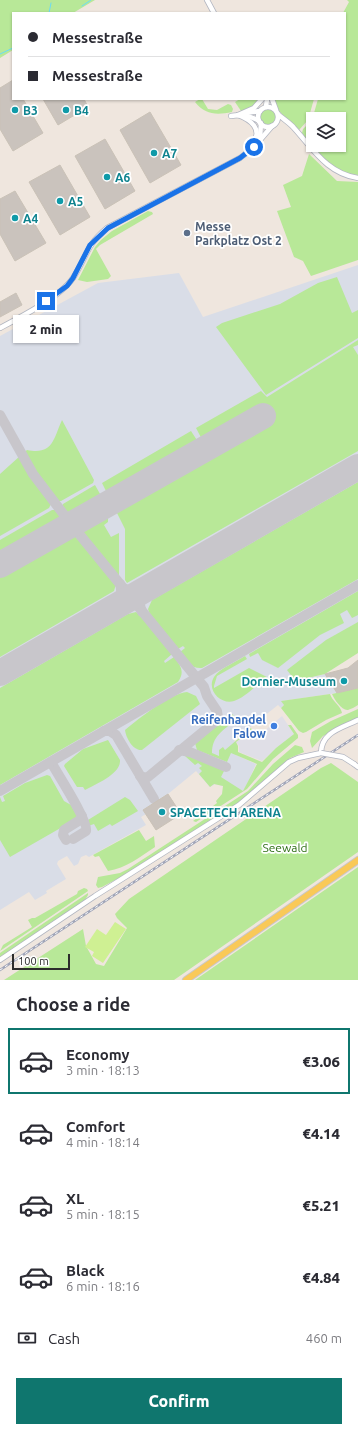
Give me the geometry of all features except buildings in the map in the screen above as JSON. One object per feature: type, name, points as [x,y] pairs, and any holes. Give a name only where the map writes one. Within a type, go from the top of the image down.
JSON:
[{"type":"main road","points":[[186,980],[358,860]]},
{"type":"street","points":[[207,0],[213,12]]},
{"type":"street","points":[[238,115],[254,108],[261,100]]},
{"type":"street","points":[[231,116],[260,111],[266,107],[268,100]]},
{"type":"street","points":[[0,328],[58,294],[67,286],[73,278],[90,245],[108,228],[248,152],[274,125],[277,112],[272,100]]},
{"type":"street","points":[[266,107],[272,108],[287,123],[293,126],[310,148],[328,165],[349,177],[358,178]]},
{"type":"street","points":[[259,140],[261,130],[259,115],[260,111]]},
{"type":"street","points":[[238,115],[252,117],[267,127],[287,123]]},
{"type":"street","points":[[238,115],[249,119],[256,127],[256,141],[248,152]]},
{"type":"street","points":[[321,753],[322,742],[328,735],[358,720]]},
{"type":"street","points":[[0,960],[96,896],[239,805],[254,794],[281,769],[298,758],[321,753],[343,757],[356,766]]},
{"type":"shaded area","points":[[358,265],[358,637],[304,679],[325,674],[337,693],[282,701],[284,705],[281,708],[278,705],[234,740],[238,748],[236,755],[256,764],[244,791],[215,784],[210,787],[196,771],[168,794],[143,810],[146,814],[141,817],[146,825],[89,857],[86,855],[81,857],[78,864],[74,866],[67,856],[58,861],[57,864],[66,879],[46,891],[47,893],[35,900],[29,892],[0,910],[0,336],[98,283],[179,273],[203,317]]},
{"type":"shaded area","points":[[282,716],[294,734],[262,761],[239,752],[239,746],[236,742],[253,731],[257,737]]},
{"type":"green space","points":[[0,0],[95,0],[75,12],[12,12],[12,51],[0,58]]},
{"type":"green space","points":[[347,0],[358,0],[358,175],[341,171],[317,152],[346,152],[346,112],[314,112],[318,100],[346,100],[346,12],[344,12],[349,2]]},
{"type":"green space","points":[[203,100],[208,109],[217,110],[228,104],[231,105],[233,109],[232,112],[216,114],[207,112],[195,102]]},
{"type":"green space","points":[[238,100],[259,100],[252,107],[241,111],[235,102]]},
{"type":"green space","points":[[274,100],[314,100],[310,112],[306,112],[306,122],[299,130],[287,120],[278,108]]},
{"type":"green space","points":[[268,109],[275,114],[276,117],[271,124],[268,125],[261,120],[260,117],[265,110]]},
{"type":"green space","points":[[306,126],[306,138],[302,133]]},
{"type":"green space","points":[[309,154],[337,181],[358,182],[358,260],[311,276],[303,261],[294,257],[277,211],[291,207],[283,185],[302,176]]},
{"type":"green space","points":[[148,211],[152,212],[153,214],[100,245],[96,249],[111,276],[108,279],[87,282],[78,280],[95,247],[101,240],[112,231]]},
{"type":"green space","points":[[337,277],[352,313],[358,310],[358,338],[266,395],[216,327],[222,323],[280,304],[318,283]]},
{"type":"green space","points":[[358,340],[358,345],[353,347],[358,355],[358,451],[127,583],[125,580],[125,529],[102,483],[191,431],[204,451],[207,449],[196,428],[261,391],[267,397]]},
{"type":"green space","points":[[62,420],[94,480],[93,483],[61,501],[56,501],[23,453],[27,450],[36,451],[47,448],[54,440]]},
{"type":"green space","points":[[20,456],[51,504],[49,508],[0,536],[0,474]]},
{"type":"green space","points":[[358,482],[358,579],[202,668],[195,667],[189,663],[180,652],[185,648],[183,646],[178,649],[150,615],[148,609],[152,600]]},
{"type":"green space","points":[[95,485],[108,508],[108,522],[104,525],[111,537],[119,533],[119,578],[62,507],[63,504]]},
{"type":"green space","points":[[52,510],[57,510],[116,584],[114,591],[0,657],[0,540]]},
{"type":"green space","points":[[358,591],[358,615],[352,618],[347,610],[340,614],[344,623],[320,635],[278,668],[262,660],[258,653],[250,657],[249,654]]},
{"type":"green space","points":[[136,612],[172,654],[164,661],[165,663],[174,657],[179,663],[182,672],[178,682],[0,785],[0,688],[128,614]]},
{"type":"green space","points":[[358,622],[358,653],[325,674],[299,680],[294,679],[287,670],[326,640]]},
{"type":"green space","points":[[245,656],[247,659],[217,676],[214,688],[249,668],[267,677],[246,694],[234,701],[229,702],[220,699],[213,691],[212,682],[214,677],[224,668]]},
{"type":"green space","points":[[358,688],[358,705],[348,710],[343,709],[336,702],[332,694]]},
{"type":"green space","points":[[187,692],[196,696],[200,704],[142,750],[139,750],[133,746],[128,740],[125,730],[146,713],[172,697],[180,693]]},
{"type":"green space","points":[[330,694],[342,713],[303,733],[299,731],[281,708],[284,705],[281,701]]},
{"type":"green space","points":[[358,709],[358,718],[323,736],[312,748],[310,741],[312,732],[331,721]]},
{"type":"green space","points":[[232,714],[236,718],[235,720],[219,734],[212,747],[212,753],[219,756],[219,750],[223,747],[225,750],[251,728],[252,730],[236,742],[238,752],[262,762],[276,748],[294,734],[288,725],[291,725],[298,735],[298,738],[273,759],[247,789],[196,822],[193,821],[217,803],[216,801],[222,794],[223,786],[214,784],[210,787],[199,774],[202,771],[199,768],[202,766],[198,763],[195,765],[185,756],[186,754],[224,771],[221,777],[243,791],[257,764],[231,753],[227,762],[197,750],[195,743]]},
{"type":"green space","points":[[108,740],[120,760],[116,770],[101,782],[85,790],[83,787],[77,787],[64,766],[65,764],[83,749]]},
{"type":"green space","points":[[295,745],[302,747],[304,752],[290,758],[254,791],[132,871],[98,888],[96,885],[98,877],[120,873],[128,869],[248,791],[273,764]]},
{"type":"green space","name":"Seewald","points":[[331,763],[358,782],[358,852],[174,980],[4,980],[83,929],[86,946],[96,964],[104,966],[127,928],[115,914],[129,899],[321,768]]},
{"type":"green space","points":[[47,775],[50,776],[64,801],[71,805],[78,818],[10,857],[0,840],[0,797],[2,802],[5,801],[3,796],[25,783]]},
{"type":"green space","points":[[125,797],[130,800],[138,811],[112,826],[110,824],[98,831],[94,824],[88,826],[88,820]]},
{"type":"green space","points":[[139,830],[146,841],[154,836],[155,847],[133,862],[115,870],[108,871],[99,856],[95,857],[93,855]]},
{"type":"green space","points":[[358,867],[358,980],[195,980]]},
{"type":"green space","points":[[84,888],[88,891],[0,951],[3,945],[32,927],[28,920],[35,918],[77,894],[78,891]]},
{"type":"green space","points":[[88,893],[85,900],[0,958],[0,953]]},
{"type":"green space","points":[[115,922],[126,929],[103,963],[92,956],[94,952],[85,947],[97,929],[106,935]]},
{"type":"waterway","points":[[82,6],[91,0]]},
{"type":"waterway","points":[[49,12],[51,3]]},
{"type":"waterway","points":[[0,54],[12,48]]},
{"type":"taxiway","points":[[0,415],[33,474],[71,524],[204,687],[207,696],[217,711],[218,718],[216,721],[148,777],[145,778],[140,776]]},
{"type":"taxiway","points":[[113,607],[120,597],[120,584]]},
{"type":"taxiway","points":[[0,791],[358,585]]},
{"type":"taxiway","points":[[123,588],[130,591],[148,588],[140,599],[142,612]]},
{"type":"taxiway","points":[[104,731],[110,731],[116,735],[154,799]]},
{"type":"taxiway","points":[[179,750],[190,752],[226,767]]},
{"type":"taxiway","points":[[51,762],[66,786],[86,826],[86,831],[73,839]]},
{"type":"taxiway","points":[[66,840],[63,835],[64,830],[80,820],[82,816]]},
{"type":"runway","points":[[0,565],[263,416]]},
{"type":"runway","points":[[0,673],[358,467]]},
{"type":"railway","points":[[0,970],[358,735]]},
{"type":"place","name":"B3","points":[[15,110]]},
{"type":"place","name":"B4","points":[[66,110]]},
{"type":"place","name":"A7","points":[[154,153]]},
{"type":"place","name":"A6","points":[[107,177]]},
{"type":"place","name":"A5","points":[[60,201]]},
{"type":"place","name":"A4","points":[[15,218]]},
{"type":"place","name":"Messe Parkplatz Ost 2","points":[[187,233]]},
{"type":"place","name":"Dornier-Museum","points":[[344,681]]},
{"type":"place","name":"Reifenhandel Falow","points":[[274,726]]},
{"type":"place","name":"SPACETECH ARENA","points":[[162,812]]},
{"type":"route","points":[[46,301],[58,294],[67,286],[79,268],[90,245],[97,236],[119,221],[240,158],[254,147]]}]
